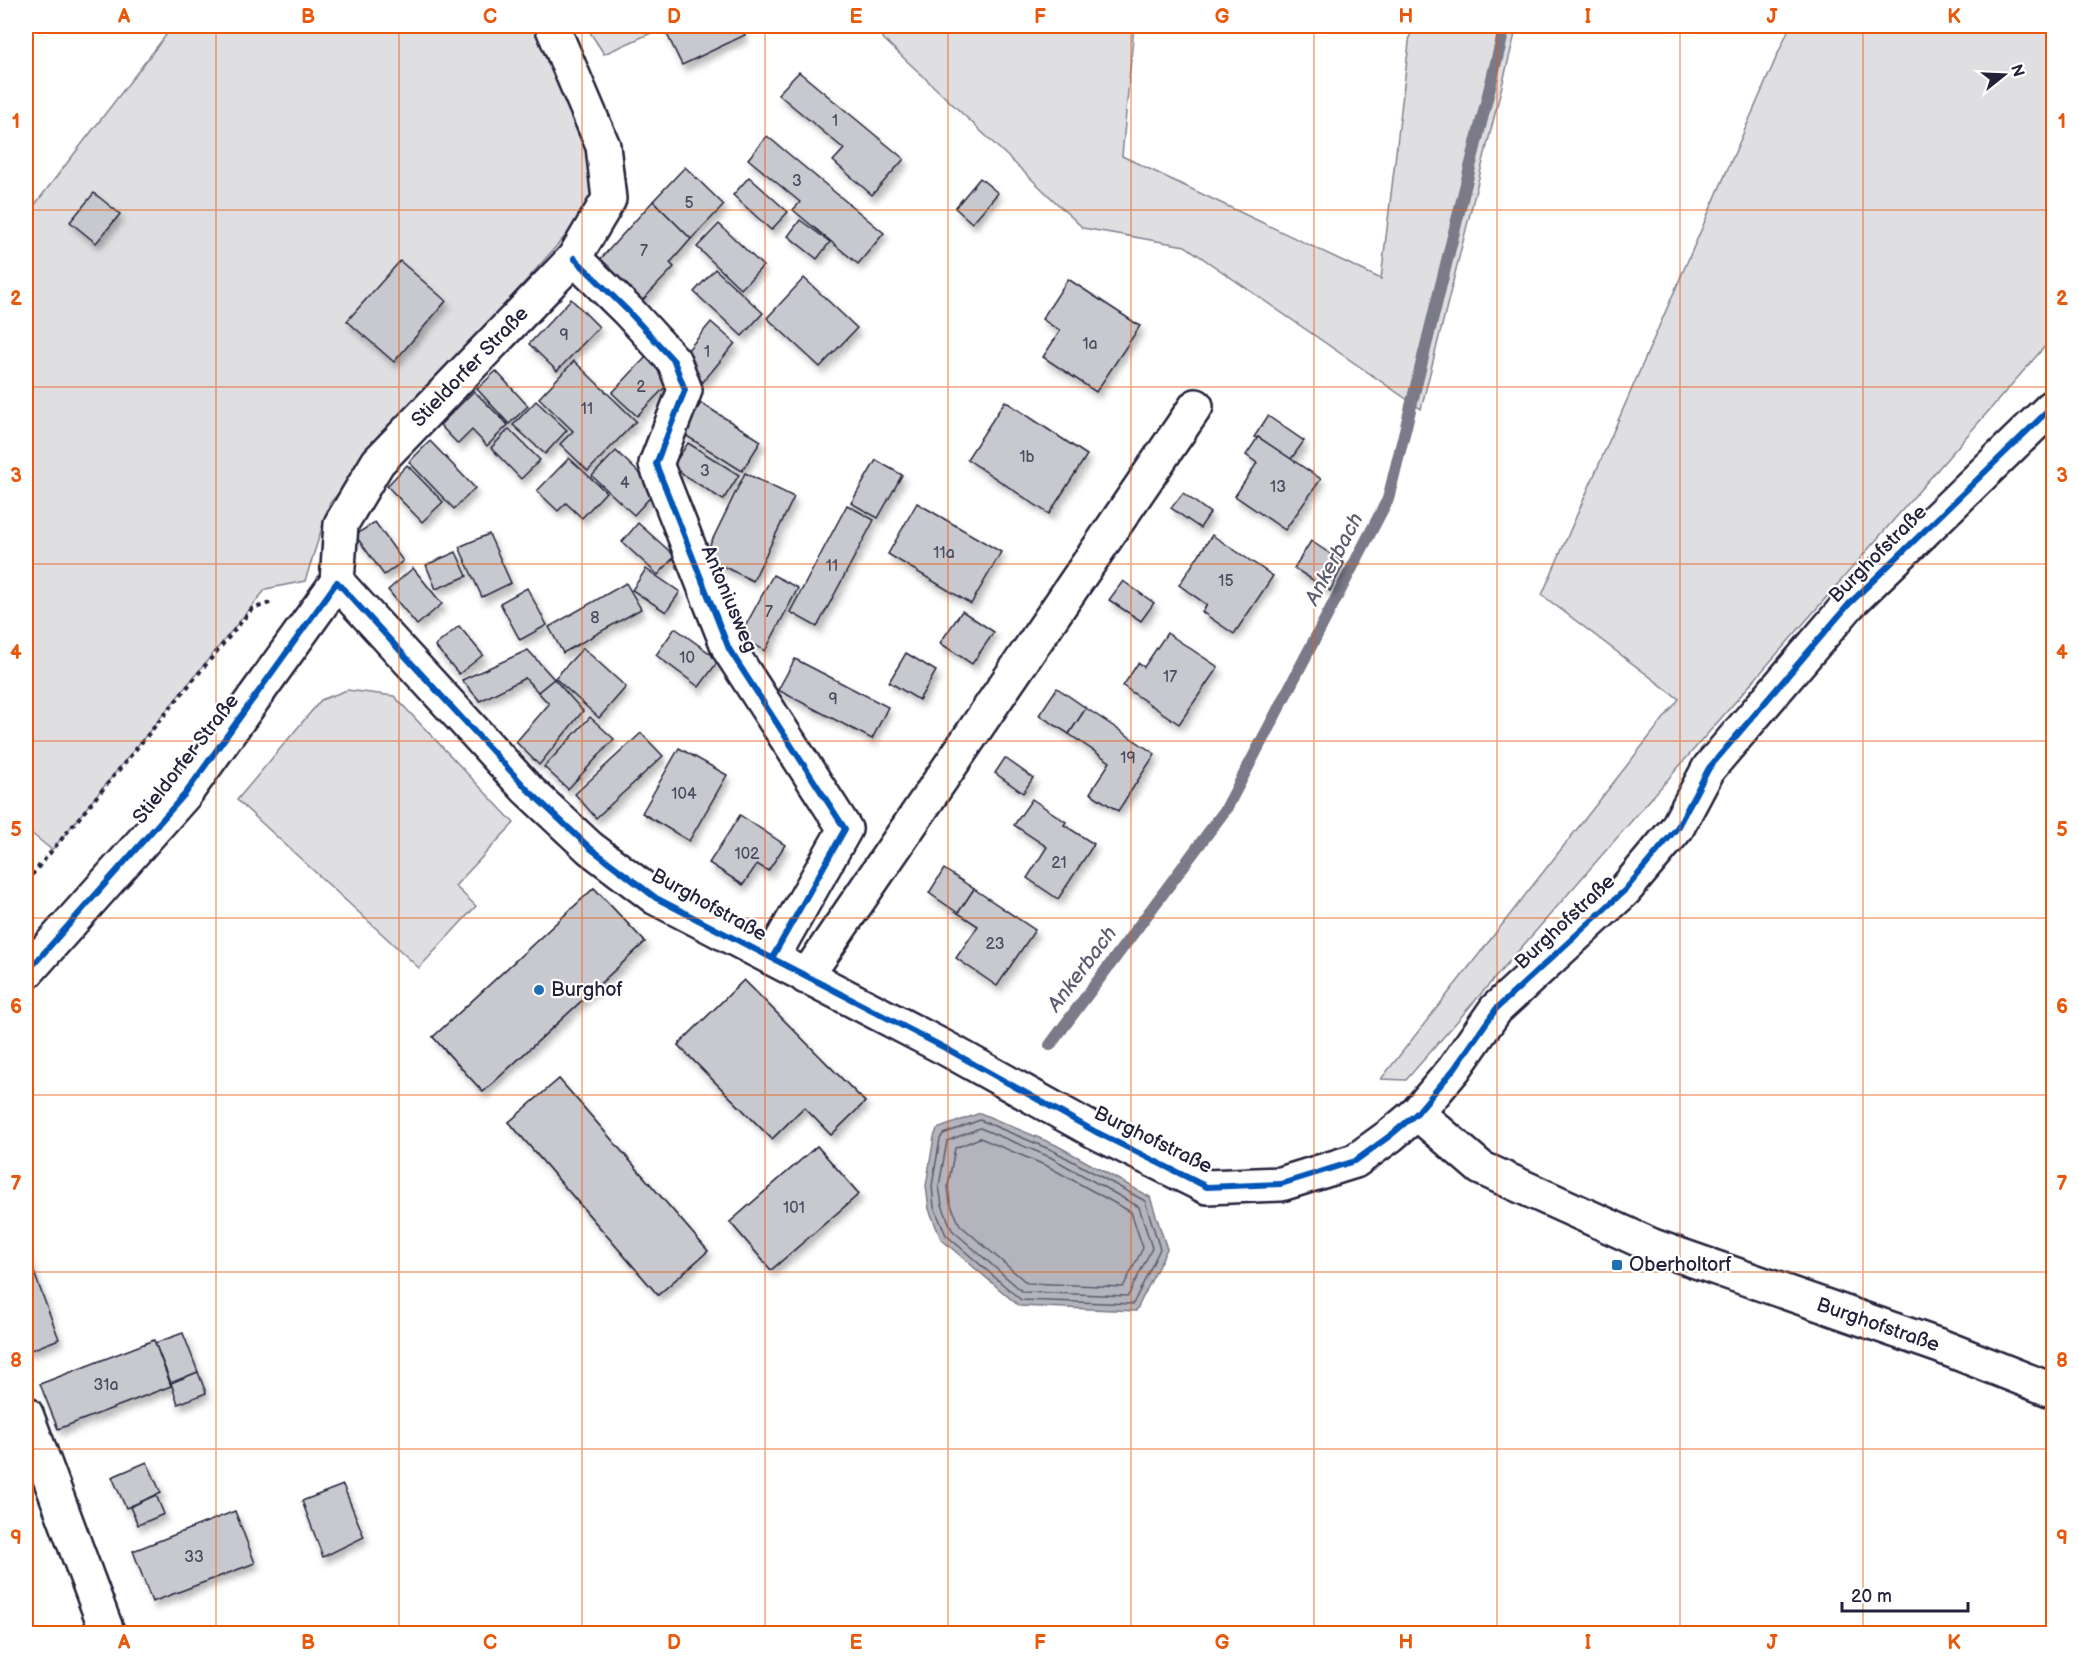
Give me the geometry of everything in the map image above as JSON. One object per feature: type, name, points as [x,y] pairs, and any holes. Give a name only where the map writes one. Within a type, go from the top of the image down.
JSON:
[{"type":"street","name":"Stieldorfer Straße","points":[[26,973],[185,794],[337,582],[341,524],[378,462],[574,258],[609,199],[603,146],[552,26]]},
{"type":"street","name":"Antoniusweg","points":[[574,258],[628,311],[674,361],[685,390],[656,464],[729,649],[845,829],[772,958]]},
{"type":"street","name":"Burghofstraße","points":[[337,582],[527,789],[590,848],[656,898],[947,1049],[1096,1132],[1207,1187],[1281,1184],[1355,1161],[1417,1113],[1454,1069],[1496,1009],[1625,890],[1677,828],[1708,768],[1849,604],[2054,405]]},
{"type":"street","points":[[806,977],[1196,406]]},
{"type":"street","name":"Burghofstraße","points":[[1417,1113],[1481,1168],[1653,1246],[1940,1346],[2054,1391]]},
{"type":"street","points":[[26,1414],[108,1634]]},
{"type":"path","points":[[26,882],[252,609],[274,602]]},
{"type":"shaded area","points":[[173,26],[535,26],[577,95],[595,190],[568,233],[330,503],[305,581],[266,589],[52,850],[26,829],[26,216]]},
{"type":"shaded area","points":[[586,26],[667,26],[604,54]]},
{"type":"shaded area","points":[[870,26],[1134,26],[1122,156],[1381,279],[1411,26],[1517,26],[1421,409],[1185,246],[1083,228]]},
{"type":"shaded area","points":[[1790,26],[2053,26],[2053,337],[1406,1080],[1381,1079],[1679,699],[1542,595]]},
{"type":"shaded area","points":[[347,690],[394,696],[514,823],[455,886],[476,906],[419,968],[237,800],[321,700]]},
{"type":"water","points":[[980,1113],[1056,1145],[1150,1197],[1167,1249],[1136,1311],[1019,1306],[941,1239],[929,1209],[926,1186],[934,1137],[937,1129]]},
{"type":"building","points":[[670,26],[740,26],[745,35],[682,65],[664,28]]},
{"type":"building","points":[[799,72],[904,159],[872,195],[833,161],[844,149],[778,94]]},
{"type":"building","points":[[767,136],[884,233],[858,264],[793,210],[800,202],[748,159]]},
{"type":"building","points":[[685,167],[724,205],[691,239],[653,201]]},
{"type":"building","points":[[749,177],[788,212],[771,230],[733,195]]},
{"type":"building","points":[[980,178],[998,193],[972,223],[955,208]]},
{"type":"building","points":[[94,193],[120,214],[96,243],[70,222]]},
{"type":"building","points":[[653,201],[691,239],[670,263],[674,267],[638,305],[596,264]]},
{"type":"building","points":[[800,220],[830,242],[817,259],[788,236]]},
{"type":"building","points":[[719,224],[763,266],[741,289],[697,247]]},
{"type":"building","points":[[400,261],[446,301],[394,362],[347,321]]},
{"type":"building","points":[[715,269],[763,313],[742,336],[694,292]]},
{"type":"building","points":[[804,278],[857,328],[820,367],[767,318]]},
{"type":"building","points":[[1068,279],[1140,326],[1096,392],[1043,357],[1060,331],[1042,319]]},
{"type":"building","points":[[571,299],[599,327],[557,371],[529,344]]},
{"type":"building","points":[[711,322],[735,343],[703,382],[678,362]]},
{"type":"building","points":[[646,357],[671,381],[637,416],[612,393]]},
{"type":"building","points":[[574,361],[636,421],[588,471],[560,444],[573,431],[539,398]]},
{"type":"building","points":[[496,371],[528,406],[509,424],[477,389]]},
{"type":"building","points":[[474,391],[508,425],[487,446],[472,430],[458,444],[440,425]]},
{"type":"building","points":[[536,401],[567,430],[545,454],[513,425]]},
{"type":"building","points":[[1005,401],[1087,455],[1049,514],[967,459]]},
{"type":"building","points":[[701,403],[761,441],[742,471],[682,433]]},
{"type":"building","points":[[1268,416],[1304,441],[1291,459],[1258,437],[1254,437]]},
{"type":"building","points":[[509,429],[540,460],[521,479],[491,448]]},
{"type":"building","points":[[1258,437],[1321,479],[1285,530],[1235,496],[1257,463],[1246,455]]},
{"type":"building","points":[[430,441],[475,488],[454,509],[409,462]]},
{"type":"building","points":[[688,443],[739,475],[723,500],[672,467]]},
{"type":"building","points":[[616,451],[657,490],[634,515],[592,476]]},
{"type":"building","points":[[569,458],[606,492],[582,518],[566,503],[558,511],[537,491]]},
{"type":"building","points":[[876,460],[902,475],[878,518],[851,503]]},
{"type":"building","points":[[407,465],[443,502],[422,522],[387,486]]},
{"type":"building","points":[[745,473],[794,497],[753,581],[704,557]]},
{"type":"building","points":[[1183,493],[1210,513],[1200,528],[1171,508]]},
{"type":"building","points":[[917,503],[1001,552],[971,604],[888,554]]},
{"type":"building","points":[[847,505],[874,520],[817,627],[790,612]]},
{"type":"building","points":[[375,522],[403,561],[384,575],[355,535]]},
{"type":"building","points":[[638,523],[675,556],[658,575],[622,542]]},
{"type":"building","points":[[489,534],[511,583],[482,597],[459,547]]},
{"type":"building","points":[[1212,535],[1273,576],[1234,634],[1202,612],[1207,605],[1179,585]]},
{"type":"building","points":[[1311,541],[1344,563],[1330,591],[1294,568]]},
{"type":"building","points":[[456,552],[467,576],[436,589],[426,565]]},
{"type":"building","points":[[413,568],[442,604],[417,625],[388,590]]},
{"type":"building","points":[[646,569],[680,592],[666,612],[632,590]]},
{"type":"building","points":[[773,575],[798,588],[765,651],[740,636]]},
{"type":"building","points":[[1123,581],[1154,603],[1141,621],[1109,600]]},
{"type":"building","points":[[626,583],[641,609],[563,653],[549,627]]},
{"type":"building","points":[[527,588],[547,625],[520,640],[500,603]]},
{"type":"building","points":[[962,611],[994,632],[972,664],[940,643]]},
{"type":"building","points":[[459,626],[483,655],[459,674],[435,646]]},
{"type":"building","points":[[675,628],[719,660],[699,687],[656,655]]},
{"type":"building","points":[[1167,633],[1218,667],[1179,724],[1123,686],[1138,663],[1144,667]]},
{"type":"building","points":[[583,648],[626,687],[599,718],[555,678]]},
{"type":"building","points":[[528,650],[554,679],[538,692],[525,678],[480,701],[462,680]]},
{"type":"building","points":[[906,653],[936,671],[919,700],[889,682]]},
{"type":"building","points":[[795,659],[888,707],[872,739],[778,690]]},
{"type":"building","points":[[554,679],[583,711],[539,765],[516,742],[549,704],[538,692]]},
{"type":"building","points":[[1057,688],[1086,708],[1069,734],[1039,715]]},
{"type":"building","points":[[1086,708],[1155,754],[1118,811],[1090,793],[1110,762],[1069,734]]},
{"type":"building","points":[[590,717],[614,739],[568,789],[544,767]]},
{"type":"building","points":[[641,733],[663,756],[596,818],[575,794]]},
{"type":"building","points":[[679,748],[727,775],[689,841],[642,813]]},
{"type":"building","points":[[1005,758],[1033,778],[1023,793],[995,773]]},
{"type":"building","points":[[1032,799],[1066,822],[1064,825],[1094,844],[1058,899],[1027,878],[1047,847],[1014,825]]},
{"type":"building","points":[[740,815],[785,845],[768,871],[757,864],[743,885],[709,863]]},
{"type":"building","points":[[944,869],[974,889],[958,913],[929,893]]},
{"type":"building","name":"Burghof","points":[[594,888],[645,942],[483,1092],[433,1037]]},
{"type":"building","name":"Burghof","points":[[594,888],[645,942],[483,1092],[433,1037]]},
{"type":"building","points":[[974,889],[1035,930],[997,986],[956,958],[978,926],[958,913]]},
{"type":"building","points":[[744,980],[865,1102],[831,1135],[804,1107],[772,1139],[678,1045]]},
{"type":"building","points":[[744,980],[865,1102],[831,1135],[804,1107],[772,1139],[678,1045]]},
{"type":"building","points":[[559,1079],[708,1251],[658,1295],[509,1122]]},
{"type":"building","points":[[559,1079],[708,1251],[658,1295],[509,1122]]},
{"type":"building","points":[[817,1146],[859,1194],[771,1270],[730,1222]]},
{"type":"building","points":[[817,1146],[859,1194],[771,1270],[730,1222]]},
{"type":"building","points":[[26,1251],[59,1339],[26,1352]]},
{"type":"building","points":[[183,1333],[198,1372],[171,1383],[155,1343]]},
{"type":"building","points":[[154,1340],[171,1386],[58,1429],[40,1384]]},
{"type":"building","points":[[198,1372],[206,1393],[178,1404],[171,1383]]},
{"type":"building","points":[[147,1462],[161,1493],[126,1508],[112,1477]]},
{"type":"building","points":[[343,1485],[364,1537],[323,1557],[302,1501]]},
{"type":"building","points":[[156,1495],[164,1514],[138,1525],[130,1507]]},
{"type":"building","points":[[235,1511],[255,1563],[152,1602],[133,1551]]},
{"type":"waterway","name":"Ankerbach","points":[[1050,1045],[1226,809],[1388,499],[1505,26]]},
{"type":"cycle path","points":[[574,258],[628,311],[674,361],[685,390],[656,464],[729,649],[845,829],[772,958]]},
{"type":"cycle path","points":[[26,973],[185,794],[337,582],[527,789],[590,848],[656,898],[947,1049],[1096,1132],[1207,1187],[1281,1184],[1355,1161],[1417,1113],[1454,1069],[1496,1009],[1625,890],[1677,828],[1709,768],[1849,604],[2054,405]]},
{"type":"place","name":"Burghof","points":[[539,990]]},
{"type":"place","name":"Oberholtorf","points":[[1617,1265]]}]
